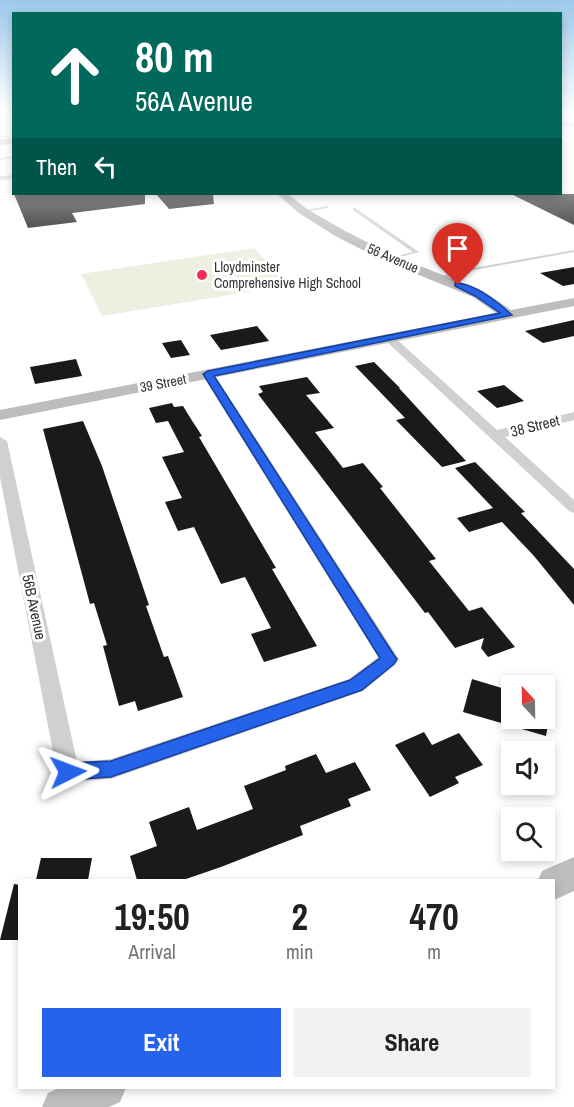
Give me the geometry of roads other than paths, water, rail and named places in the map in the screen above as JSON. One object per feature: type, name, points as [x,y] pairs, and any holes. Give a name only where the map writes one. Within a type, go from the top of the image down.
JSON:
[{"type":"street","name":"56 Avenue","points":[[283,195],[303,211],[341,234],[391,259],[478,294],[508,315]]},
{"type":"street","name":"39 Street","points":[[0,415],[574,302]]},
{"type":"street","points":[[390,339],[574,508]]},
{"type":"street","name":"56B Avenue","points":[[0,441],[68,772],[111,769],[356,685],[389,659],[208,374]]},
{"type":"street","name":"38 Street","points":[[495,435],[574,416]]},
{"type":"street","points":[[555,883],[574,874]]},
{"type":"street","points":[[62,1107],[104,1089]]},
{"type":"lane","points":[[303,211],[327,207]]},
{"type":"lane","points":[[354,209],[417,252],[391,259]]},
{"type":"lane","points":[[440,278],[457,272],[574,251]]},
{"type":"place","name":"Lloydminster Comprehensive High School","points":[[202,275]]}]
